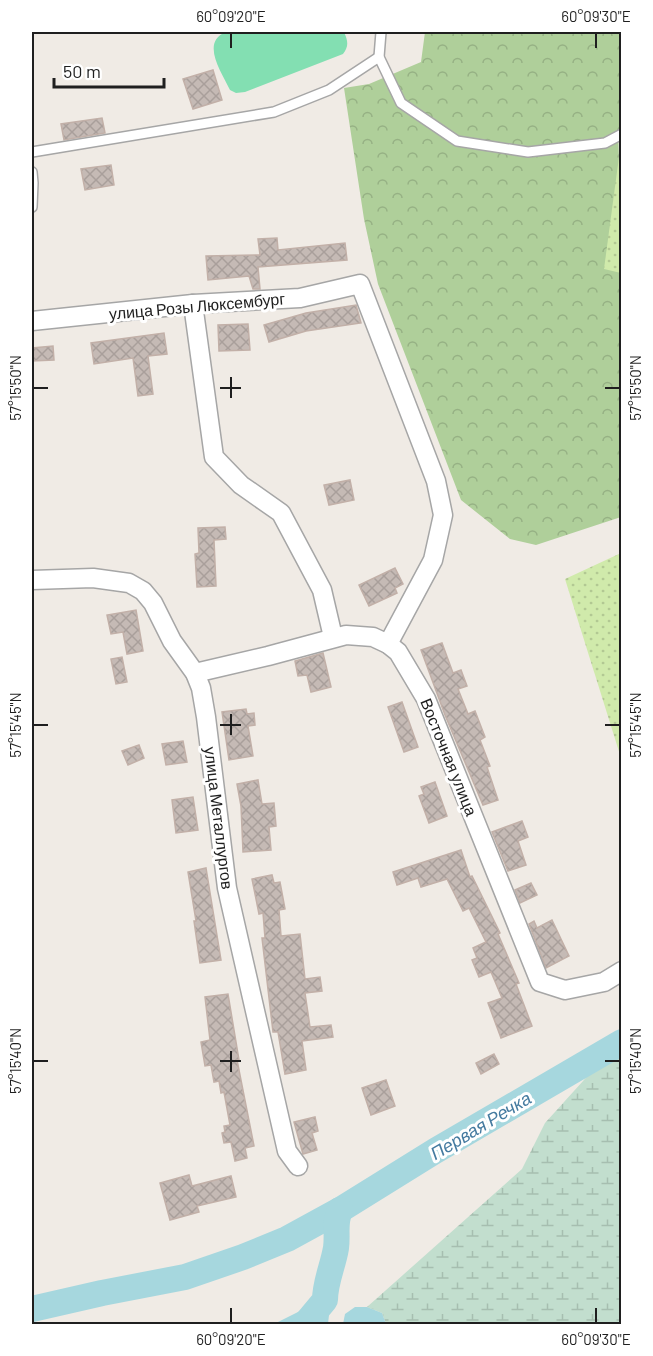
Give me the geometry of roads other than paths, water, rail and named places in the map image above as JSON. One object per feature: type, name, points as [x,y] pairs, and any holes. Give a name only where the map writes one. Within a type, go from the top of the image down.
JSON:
[{"type":"street","name":"улица Розы Люксембург","points":[[32,321],[193,304],[300,298],[360,284],[436,481],[443,515],[433,560],[388,644]]},
{"type":"street","points":[[193,304],[214,457],[241,485],[282,513],[322,590],[333,637]]},
{"type":"street","name":"улица Металлургов","points":[[32,580],[93,578],[129,583],[143,591],[153,603],[172,641],[195,673],[201,688],[206,717],[227,888],[287,1151],[298,1166]]},
{"type":"street","points":[[195,673],[268,656],[333,637],[359,635],[374,637],[388,644]]},
{"type":"street","name":"Восточная улица","points":[[388,644],[398,652],[426,699],[540,982],[565,990],[604,982],[621,970]]},
{"type":"lane","points":[[381,32],[379,57],[401,103],[457,141],[528,152],[605,143],[621,134]]},
{"type":"lane","points":[[32,152],[274,112],[329,90],[379,57]]},
{"type":"lane","points":[[32,172],[32,207]]},
{"type":"water","points":[[325,1300],[329,1315],[328,1324],[274,1324],[314,1304]]},
{"type":"water","points":[[355,1307],[367,1307],[382,1313],[386,1324],[343,1324],[345,1314]]},
{"type":"waterway","name":"Первая Речка","points":[[32,1309],[185,1277],[287,1239],[340,1210],[435,1151],[622,1042]]},
{"type":"waterway","name":"Первая Речка","points":[[305,1324],[325,1300],[336,1248],[340,1210]]}]
